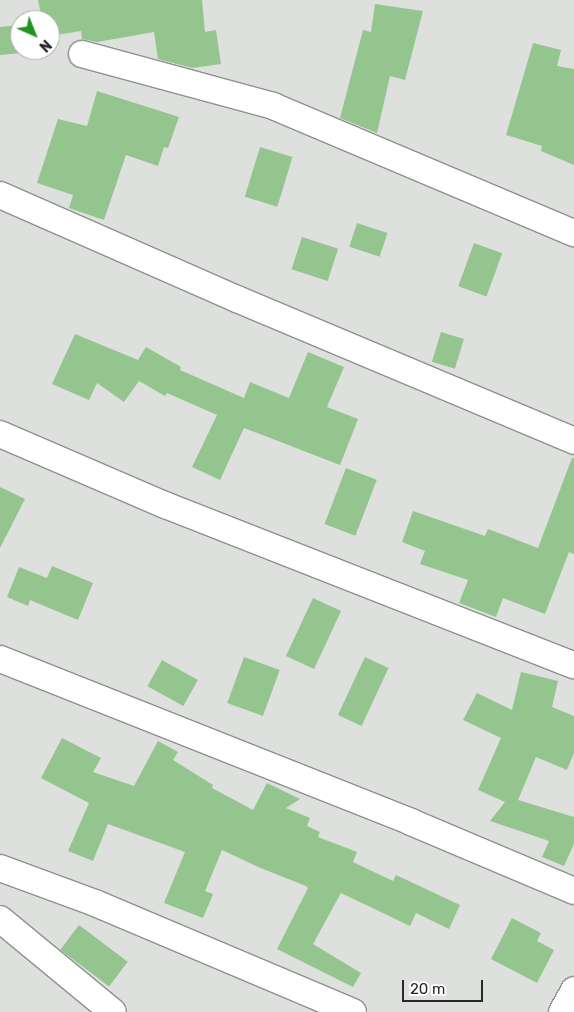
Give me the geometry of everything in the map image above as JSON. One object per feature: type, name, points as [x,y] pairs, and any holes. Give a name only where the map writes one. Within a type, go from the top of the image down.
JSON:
[{"type":"street","points":[[82,54],[273,106],[574,233]]},
{"type":"street","points":[[0,195],[237,299],[574,441]]},
{"type":"street","points":[[0,434],[165,505],[574,665]]},
{"type":"street","points":[[0,659],[411,822],[574,891]]},
{"type":"street","points":[[0,868],[95,902],[353,1012]]},
{"type":"street","points":[[0,919],[113,1012]]},
{"type":"street","points":[[562,1012],[574,990]]},
{"type":"building","points":[[38,0],[202,0],[205,32],[216,30],[221,64],[192,68],[158,59],[154,32],[97,42],[82,39],[81,31],[60,34],[60,10],[40,10]]},
{"type":"building","points":[[375,4],[423,11],[405,80],[390,76],[377,133],[340,118],[363,30],[371,32]]},
{"type":"building","points":[[10,26],[10,54],[0,55],[0,27]]},
{"type":"building","points":[[533,43],[561,50],[557,66],[574,69],[574,165],[541,151],[542,146],[506,135]]},
{"type":"building","points":[[97,91],[179,117],[168,148],[164,147],[158,166],[126,155],[104,220],[69,208],[73,195],[37,183],[58,119],[87,126]]},
{"type":"building","points":[[260,147],[293,157],[277,207],[245,197]]},
{"type":"building","points":[[357,223],[387,233],[380,257],[349,247]]},
{"type":"building","points":[[302,237],[338,249],[328,281],[291,269]]},
{"type":"building","points":[[474,243],[502,253],[486,296],[458,286]]},
{"type":"building","points":[[441,332],[464,339],[455,369],[432,362]]},
{"type":"building","points":[[75,334],[138,360],[146,347],[181,367],[180,370],[244,398],[250,382],[289,398],[308,352],[344,367],[327,407],[358,419],[340,465],[244,428],[220,480],[192,467],[217,415],[167,393],[165,396],[139,381],[124,402],[97,383],[89,400],[52,384]]},
{"type":"building","points":[[572,458],[574,458],[574,554],[569,552],[545,614],[503,598],[496,617],[459,603],[468,580],[420,564],[425,551],[402,542],[413,511],[485,536],[488,529],[538,548]]},
{"type":"building","points":[[346,468],[377,480],[355,536],[324,524]]},
{"type":"building","points":[[0,487],[25,499],[0,548]]},
{"type":"building","points":[[52,566],[93,583],[78,620],[30,600],[28,606],[7,597],[19,567],[47,578]]},
{"type":"building","points":[[313,598],[341,611],[314,669],[286,656]]},
{"type":"building","points":[[244,657],[280,670],[263,716],[227,703]]},
{"type":"building","points":[[365,657],[389,668],[362,726],[338,715]]},
{"type":"building","points":[[162,660],[198,680],[183,706],[147,686]]},
{"type":"building","points":[[521,672],[558,681],[552,707],[574,716],[574,753],[567,770],[536,757],[518,800],[574,817],[574,844],[564,866],[542,857],[549,841],[490,821],[505,802],[478,790],[501,738],[463,720],[477,693],[512,710]]},
{"type":"building","points":[[62,738],[101,758],[93,772],[134,786],[158,741],[178,752],[173,760],[213,785],[212,788],[253,810],[267,783],[300,799],[286,808],[310,818],[307,826],[320,832],[318,837],[357,852],[353,862],[393,881],[396,875],[460,905],[449,929],[416,913],[410,926],[341,893],[313,944],[361,973],[353,987],[277,949],[308,888],[306,886],[222,850],[205,891],[213,894],[203,918],[164,903],[185,852],[108,824],[93,861],[68,851],[89,803],[41,778]]},
{"type":"building","points":[[512,918],[541,933],[537,941],[554,950],[537,983],[491,959]]},
{"type":"building","points":[[79,925],[128,962],[109,986],[60,950]]}]
